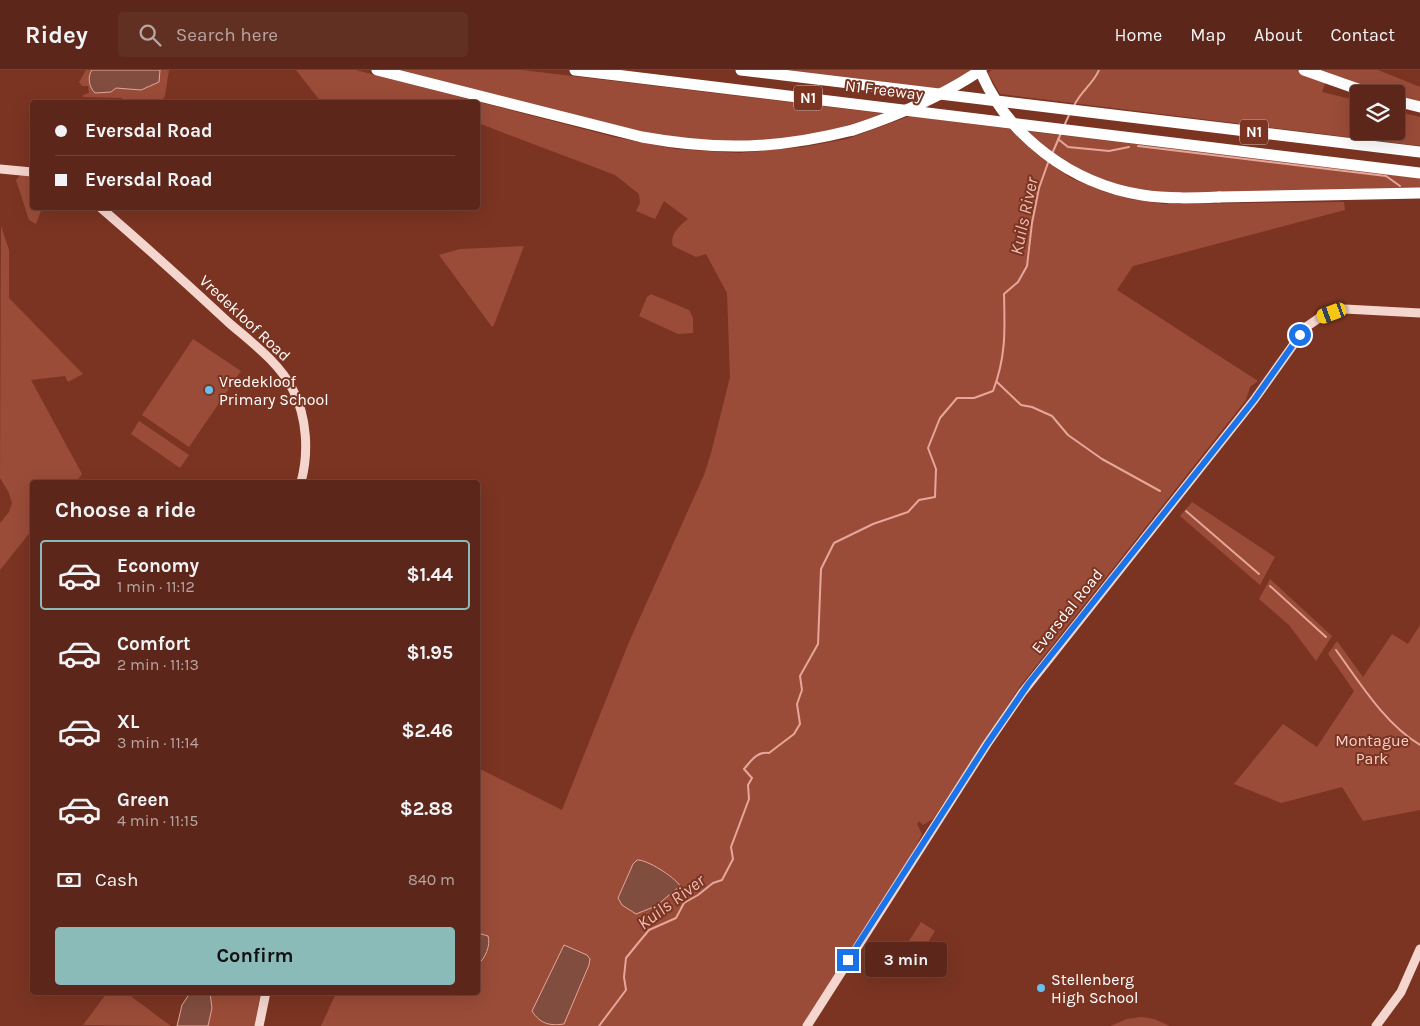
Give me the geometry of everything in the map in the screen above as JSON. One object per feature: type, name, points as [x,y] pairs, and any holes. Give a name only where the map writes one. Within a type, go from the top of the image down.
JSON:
[{"type":"highway","points":[[377,70],[642,137],[713,147],[786,144],[854,130],[912,109],[955,88],[980,70],[999,106],[1033,144],[1078,174],[1112,188],[1142,195],[1173,198],[1420,193]]},
{"type":"highway","name":"N1 Freeway","points":[[576,70],[1040,125],[1420,173]]},
{"type":"highway","name":"N1 Freeway","points":[[741,70],[1420,152]]},
{"type":"highway","points":[[1304,70],[1350,86]]},
{"type":"highway","points":[[1405,103],[1420,107]]},
{"type":"main road","points":[[0,169],[30,172]]},
{"type":"main road","name":"Vredekloof Road","points":[[104,210],[260,350],[288,381],[298,401],[304,424],[305,455],[301,480]]},
{"type":"main road","name":"Eversdal Road","points":[[807,1026],[987,744],[1022,693],[1254,400],[1306,327],[1322,316],[1345,309],[1420,313]]},
{"type":"main road","points":[[1376,1026],[1400,992],[1420,949]]},
{"type":"main road","points":[[259,1026],[265,995]]},
{"type":"green space","points":[[86,70],[169,70],[165,96],[162,100],[122,100],[122,98],[83,97],[83,95],[89,93],[88,86],[82,86],[79,82]]},
{"type":"green space","points":[[296,70],[356,70],[472,100],[319,100]]},
{"type":"green space","points":[[397,70],[522,70],[888,114],[843,129],[770,142],[702,142],[643,133]]},
{"type":"green space","points":[[788,70],[973,70],[943,89]]},
{"type":"green space","points":[[992,70],[1296,70],[1326,81],[1322,92],[1350,99],[1350,137],[1000,94],[988,73]]},
{"type":"green space","points":[[1315,70],[1378,70],[1420,87],[1420,103],[1405,99],[1405,85],[1358,85]]},
{"type":"green space","points":[[480,102],[614,137],[675,149],[739,153],[803,147],[847,139],[910,116],[1011,129],[1039,156],[1071,178],[1102,191],[1130,199],[1164,204],[1344,202],[1345,210],[1133,266],[1117,290],[1258,381],[1250,387],[1246,400],[1021,685],[933,819],[923,825],[919,821],[917,824],[922,834],[911,856],[804,1026],[321,1026],[335,995],[480,995],[480,769],[562,810],[629,642],[704,475],[730,377],[727,293],[706,254],[696,257],[673,246],[674,234],[688,219],[664,201],[655,219],[636,211],[640,203],[639,194],[615,175],[480,124]]},
{"type":"green space","points":[[1405,113],[1420,117],[1420,146],[1372,140],[1405,140]]},
{"type":"green space","points":[[1026,131],[1420,178],[1420,188],[1184,193],[1142,191],[1094,177],[1051,153]]},
{"type":"green space","points":[[21,174],[30,176],[30,210],[41,210],[36,224],[29,220],[16,180]]},
{"type":"green space","points":[[1,226],[9,250],[9,298],[83,374],[68,382],[65,376],[31,380],[82,474],[78,480],[30,480],[30,532],[0,570],[0,523],[9,512],[12,503],[9,493],[0,478]]},
{"type":"green space","points":[[524,246],[492,327],[439,255],[460,249]]},
{"type":"green space","points":[[651,294],[689,310],[693,318],[693,333],[678,334],[639,316],[647,297]]},
{"type":"green space","points":[[193,339],[241,371],[189,447],[142,415]]},
{"type":"green space","points":[[139,421],[189,455],[180,468],[131,434]]},
{"type":"green space","points":[[1192,502],[1275,557],[1260,585],[1180,516]]},
{"type":"green space","points":[[1270,579],[1332,636],[1316,661],[1289,625],[1259,599]]},
{"type":"green space","name":"Montague Park","points":[[1420,625],[1420,810],[1363,821],[1342,787],[1281,803],[1234,784],[1283,724],[1317,747],[1354,691],[1328,654],[1337,641],[1363,677],[1392,634],[1408,644]]},
{"type":"green space","points":[[921,922],[935,931],[919,957],[905,947]]},
{"type":"green space","points":[[106,995],[129,995],[171,1026],[83,1025]]},
{"type":"green space","points":[[210,995],[261,995],[254,1026],[208,1026],[212,1008]]},
{"type":"green space","points":[[1141,1017],[1154,1019],[1170,1026],[1110,1026],[1127,1019]]},
{"type":"shaded area","points":[[92,70],[160,70],[159,82],[141,90],[116,88],[111,92],[95,93],[89,82]]},
{"type":"shaded area","points":[[637,860],[647,862],[660,869],[680,886],[656,906],[636,914],[622,905],[618,898],[633,864]]},
{"type":"shaded area","points":[[480,934],[488,936],[489,940],[487,952],[480,962]]},
{"type":"shaded area","points":[[564,945],[587,955],[590,959],[564,1024],[554,1025],[538,1019],[532,1011]]},
{"type":"shaded area","points":[[189,995],[210,995],[212,1008],[208,1026],[177,1026],[182,1005]]},
{"type":"waterway","name":"Kuils River","points":[[1074,106],[1099,70]]},
{"type":"waterway","name":"Kuils River","points":[[1064,126],[1069,115]]},
{"type":"waterway","name":"Kuils River","points":[[1052,154],[1061,133]]},
{"type":"waterway","points":[[1058,139],[1068,147],[1109,151],[1129,147]]},
{"type":"waterway","points":[[1138,146],[1386,176],[1400,186]]},
{"type":"waterway","name":"Kuils River","points":[[599,1026],[626,990],[624,977],[626,958],[649,930],[676,918],[684,903],[713,883],[722,880],[733,859],[731,847],[749,799],[748,785],[752,778],[744,769],[758,755],[769,753],[794,734],[800,724],[797,704],[802,690],[800,676],[818,644],[821,569],[834,543],[873,524],[908,512],[919,500],[935,497],[936,469],[928,448],[940,418],[957,398],[974,398],[993,391],[1002,355],[1004,294],[1018,282],[1027,266],[1032,223],[1039,188],[1049,160]]},
{"type":"waterway","points":[[997,382],[1021,405],[1032,407],[1052,416],[1068,435],[1102,459],[1160,491]]},
{"type":"waterway","points":[[1186,511],[1259,574]]},
{"type":"waterway","points":[[1270,586],[1326,637]]},
{"type":"waterway","points":[[1336,650],[1384,714],[1395,726],[1420,745]]},
{"type":"place","name":"Vredekloof Primary School","points":[[209,390]]},
{"type":"place","name":"Stellenberg High School","points":[[1041,988]]},
{"type":"route","points":[[848,960],[929,837],[987,744],[1036,673],[1254,400],[1300,335]]}]
